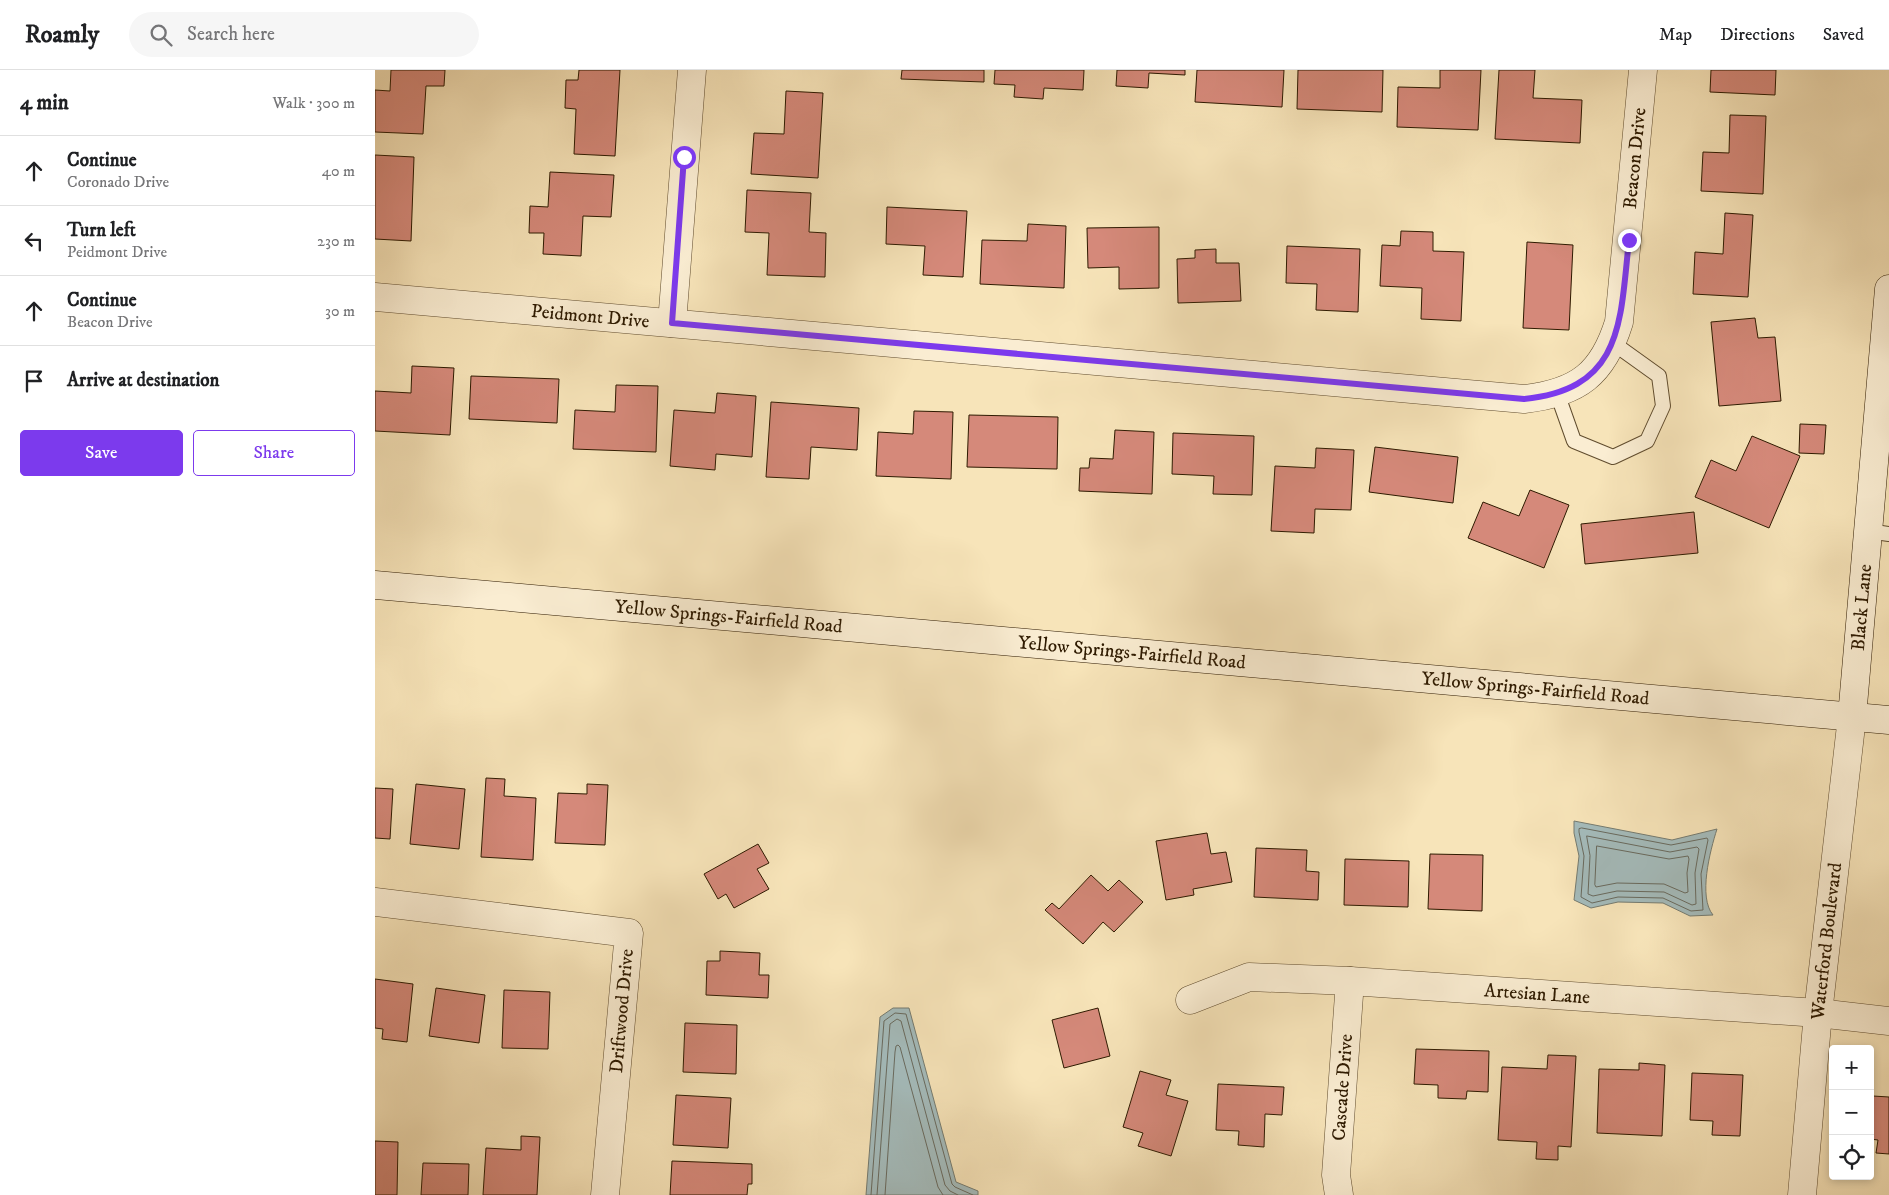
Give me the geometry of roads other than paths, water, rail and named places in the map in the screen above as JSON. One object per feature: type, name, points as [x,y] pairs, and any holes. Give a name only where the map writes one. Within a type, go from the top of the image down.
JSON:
[{"type":"street","points":[[672,323],[692,70]]},
{"type":"street","name":"Beacon Drive","points":[[1607,353],[1619,322],[1629,240],[1643,70]]},
{"type":"street","name":"Black Lane","points":[[1852,717],[1879,533],[1889,289]]},
{"type":"street","name":"Peidmont Drive","points":[[375,297],[1524,399],[1547,396],[1567,390],[1586,378],[1607,353]]},
{"type":"street","name":"Yellow Springs-Fairfield Road","points":[[375,585],[1889,720]]},
{"type":"street","name":"Waterford Boulevard","points":[[1802,1195],[1818,1013],[1852,717]]},
{"type":"street","name":"Driftwood Drive","points":[[375,902],[629,933],[605,1195]]},
{"type":"street","name":"Artesian Lane","points":[[1189,1000],[1249,977],[1350,981],[1818,1013],[1889,1021]]},
{"type":"street","name":"Cascade Drive","points":[[1339,1195],[1336,1175],[1350,981]]},
{"type":"lane","points":[[1557,393],[1574,441],[1613,456],[1647,441],[1663,406],[1659,376],[1607,353]]},
{"type":"water","points":[[1574,821],[1672,840],[1717,829],[1711,849],[1706,886],[1706,897],[1713,915],[1690,916],[1663,903],[1618,902],[1591,908],[1574,900],[1579,856],[1574,833]]},
{"type":"water","points":[[893,1008],[909,1008],[956,1182],[978,1191],[978,1195],[866,1195],[880,1017]]}]
